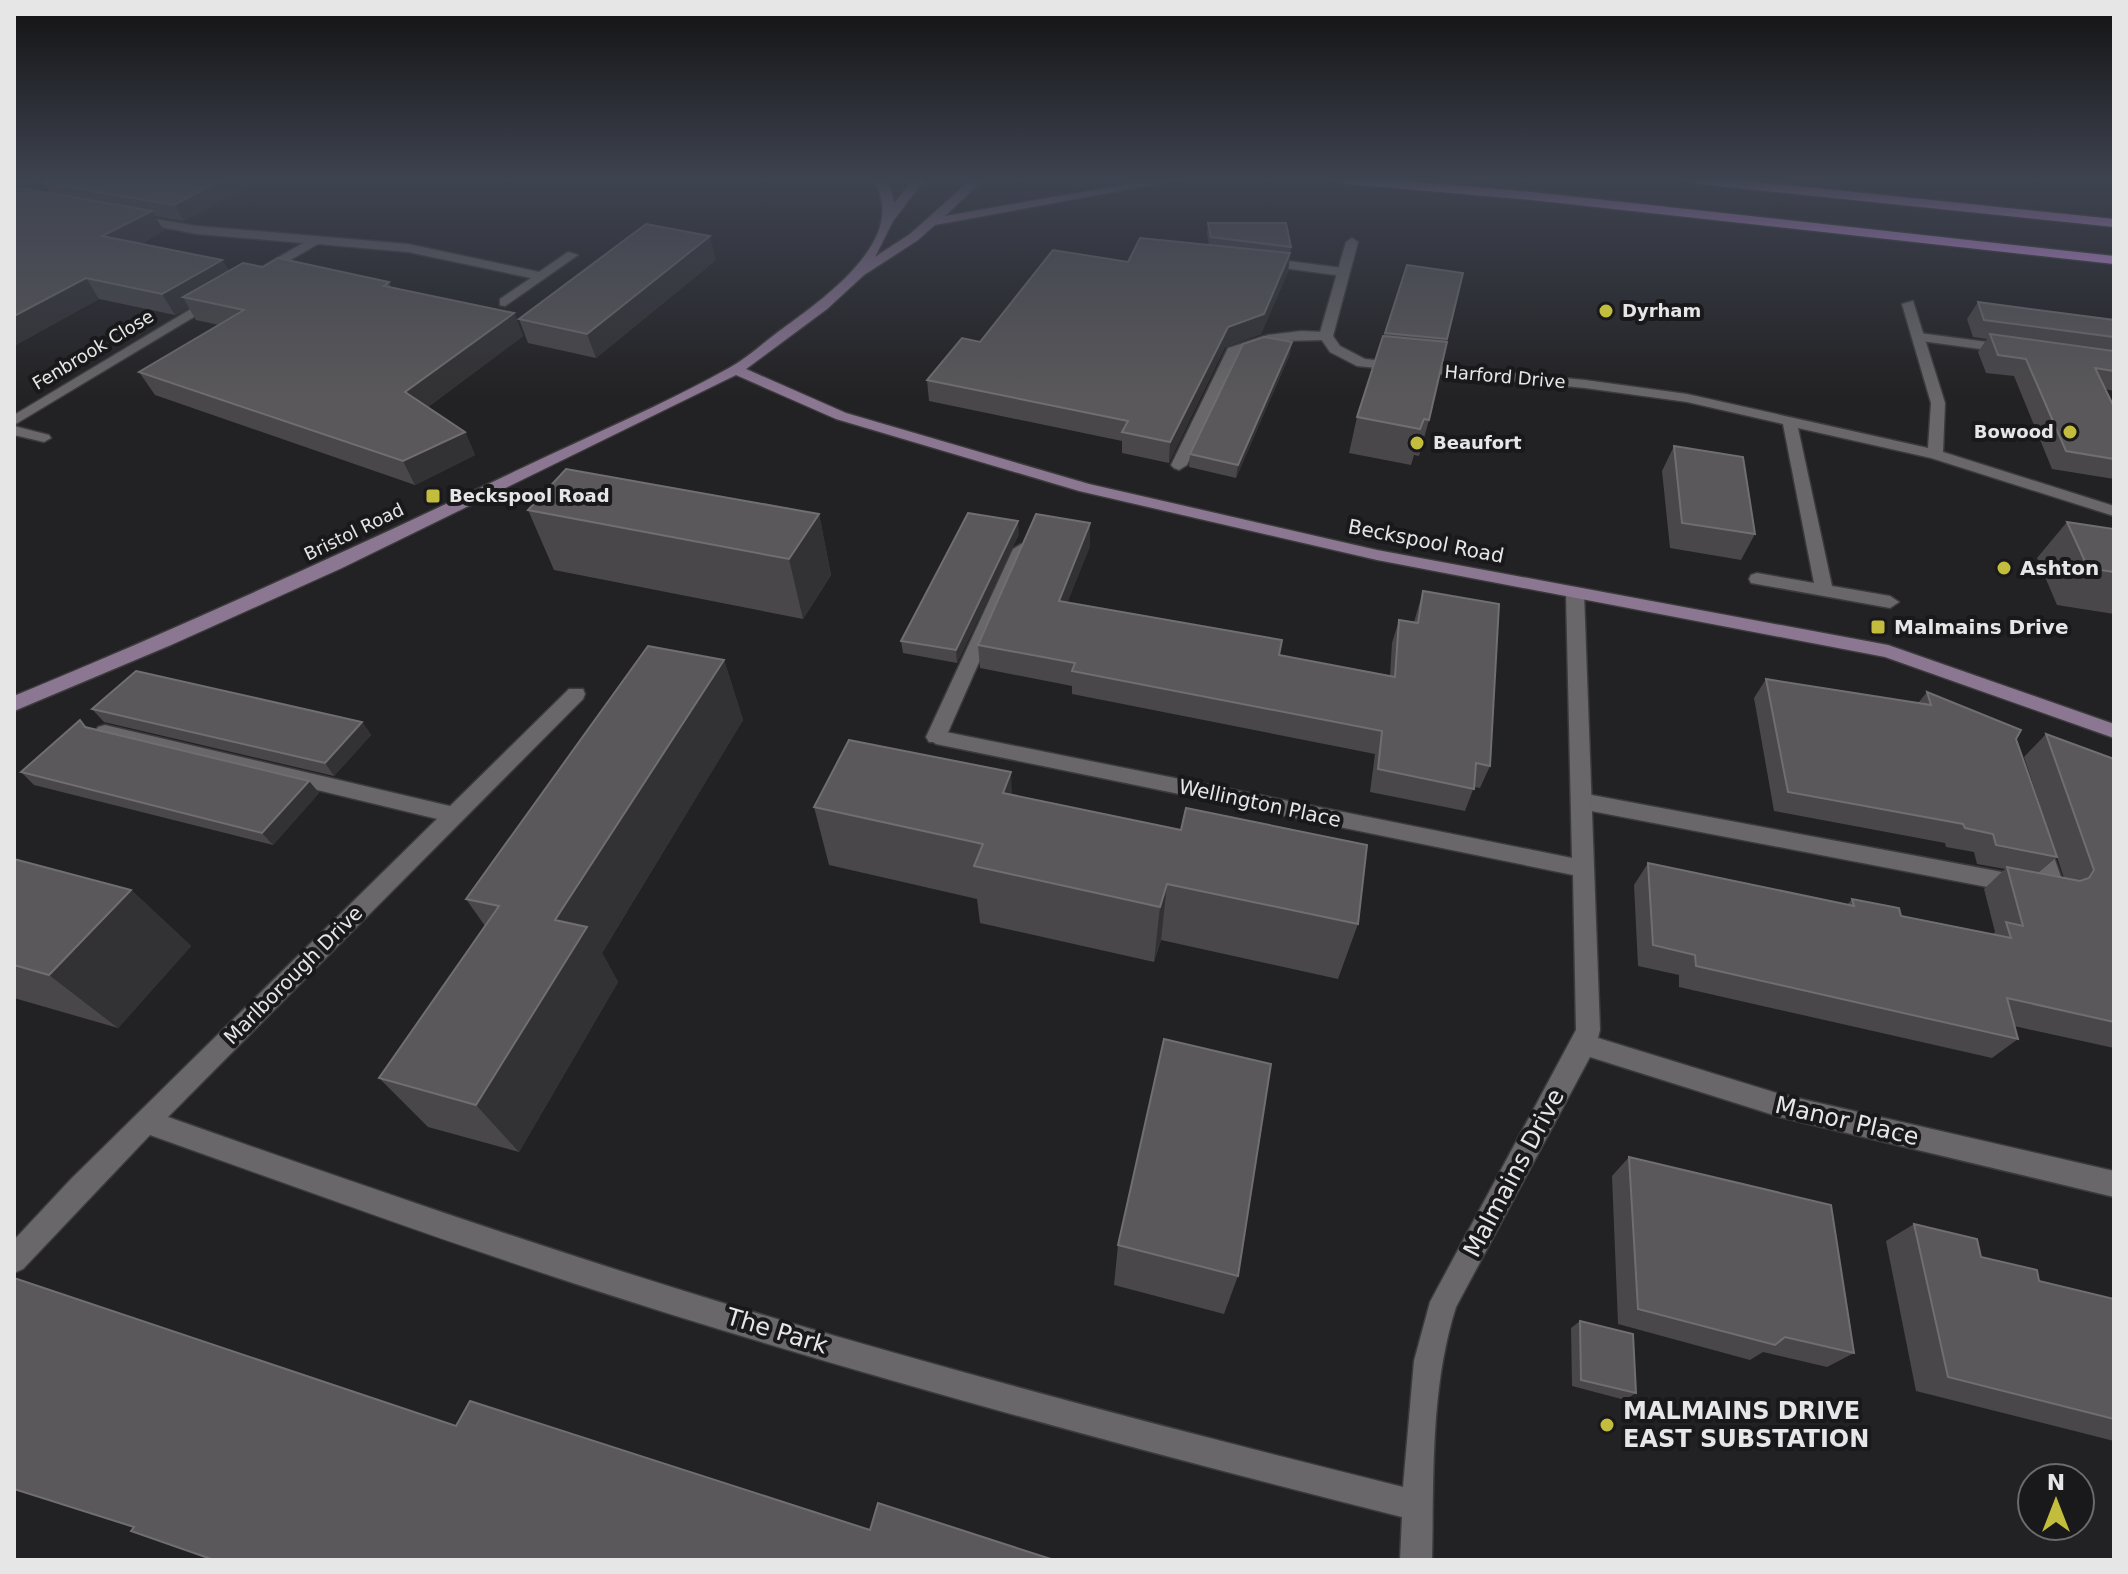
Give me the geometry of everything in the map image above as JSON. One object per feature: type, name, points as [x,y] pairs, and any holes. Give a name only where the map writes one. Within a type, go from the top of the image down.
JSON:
[{"type":"highway","points":[[2045,252],[2114,260]]},
{"type":"main road","name":"Bristol Road","points":[[860,272],[870,252]]},
{"type":"main road","name":"Bristol Road","points":[[14,704],[322,571],[736,370],[888,252]]},
{"type":"main road","name":"Beckspool Road","points":[[736,370],[841,416],[1085,488],[1377,555],[1888,651],[2114,731]]},
{"type":"street","points":[[251,279],[295,252]]},
{"type":"street","points":[[429,252],[539,276]]},
{"type":"street","points":[[1179,465],[1233,351],[1260,339],[1286,334],[1326,336],[1349,252]]},
{"type":"street","points":[[505,302],[572,255]]},
{"type":"street","points":[[1254,261],[1343,272]]},
{"type":"street","name":"Fenbrook Close","points":[[14,421],[224,295]]},
{"type":"street","points":[[1908,304],[1938,403],[1935,454]]},
{"type":"street","name":"Harford Drive","points":[[1326,336],[1335,349],[1362,363],[1585,384],[1687,398],[1789,419],[1935,454],[2114,511]]},
{"type":"street","points":[[1919,337],[2024,351]]},
{"type":"street","points":[[1789,419],[1824,590]]},
{"type":"street","points":[[14,430],[44,438]]},
{"type":"street","name":"Wellington Place","points":[[1026,538],[936,737],[1583,869]]},
{"type":"street","points":[[1757,579],[1890,602]]},
{"type":"street","name":"Malmains Drive","points":[[1416,1560],[1429,1358],[1438,1318],[1584,1044],[1590,1014],[1575,593]]},
{"type":"street","name":"Marlborough Drive","points":[[14,1260],[147,1122],[576,694]]},
{"type":"street","points":[[105,732],[454,815]]},
{"type":"street","points":[[1581,801],[2055,891],[2030,816]]},
{"type":"street","name":"Manor Place","points":[[1584,1044],[1670,1075],[1771,1104],[2114,1184]]},
{"type":"street","name":"The Park","points":[[147,1122],[461,1233],[796,1337],[1181,1447],[1419,1506]]},
{"type":"building","points":[[14,252],[184,252],[222,260],[162,294],[86,278],[14,316]]},
{"type":"building","points":[[608,252],[689,252],[587,334],[519,319]]},
{"type":"building","points":[[1051,252],[1128,262],[1133,252],[1290,253],[1264,314],[1228,327],[1170,442],[1122,432],[1128,421],[927,380],[962,338],[980,342]]},
{"type":"building","points":[[278,258],[389,282],[384,286],[514,313],[405,392],[465,432],[403,461],[139,372],[244,310],[183,297],[243,263],[263,267]]},
{"type":"building","points":[[1407,265],[1463,273],[1447,339],[1385,333]]},
{"type":"building","points":[[1978,302],[2114,320],[2114,337],[1984,320]]},
{"type":"building","points":[[1990,334],[2114,351],[2114,371],[2095,368],[2114,407],[2114,459],[2066,451],[2026,359],[1998,355]]},
{"type":"building","points":[[1383,336],[1447,342],[1429,420],[1424,419],[1420,429],[1357,417]]},
{"type":"building","points":[[1264,337],[1292,342],[1238,465],[1190,454],[1243,344]]},
{"type":"building","points":[[1674,446],[1743,457],[1755,534],[1682,523]]},
{"type":"building","points":[[566,469],[819,514],[789,559],[528,510]]},
{"type":"building","points":[[968,513],[1018,521],[956,650],[901,641]]},
{"type":"building","points":[[1036,514],[1090,523],[1059,601],[1282,640],[1279,655],[1395,677],[1399,620],[1418,623],[1423,591],[1499,604],[1490,766],[1476,763],[1474,789],[1378,769],[1382,731],[1072,671],[1075,663],[978,645]]},
{"type":"building","points":[[2067,522],[2114,529],[2114,572],[2088,568]]},
{"type":"building","points":[[648,646],[724,660],[555,920],[587,927],[476,1105],[379,1078],[499,906],[466,899]]},
{"type":"building","points":[[136,671],[362,722],[325,763],[92,709]]},
{"type":"building","points":[[1766,679],[1931,705],[1927,692],[2021,730],[2016,739],[2057,857],[1996,845],[1993,834],[1965,828],[1963,824],[1788,792]]},
{"type":"building","points":[[80,720],[85,727],[309,781],[262,833],[21,772]]},
{"type":"building","points":[[2046,734],[2114,759],[2114,1022],[2007,998],[2018,1039],[1696,966],[1695,955],[1653,945],[1648,863],[1854,906],[1852,899],[1899,908],[1901,916],[2011,938],[2006,922],[2023,926],[2007,867],[2080,881],[2089,878],[2094,870]]},
{"type":"building","points":[[849,740],[1011,772],[1003,793],[1181,830],[1186,808],[1367,845],[1358,924],[1167,884],[1160,907],[974,866],[983,844],[814,807]]},
{"type":"building","points":[[14,859],[131,890],[49,975],[14,965]]},
{"type":"building","points":[[1164,1039],[1271,1064],[1238,1276],[1118,1245]]},
{"type":"building","points":[[1629,1157],[1831,1205],[1854,1353],[1785,1337],[1775,1345],[1638,1309]]},
{"type":"building","points":[[1914,1224],[1977,1239],[1981,1257],[2037,1270],[2039,1281],[2114,1299],[2114,1419],[1948,1377]]},
{"type":"building","points":[[14,1278],[456,1426],[470,1401],[870,1530],[878,1503],[1054,1560],[214,1560],[131,1531],[134,1527],[14,1489]]},
{"type":"building","points":[[1580,1321],[1633,1334],[1636,1393],[1581,1380]]},
{"type":"place","name":"Dyrham","points":[[1606,311]]},
{"type":"place","name":"Bowood","points":[[2070,432]]},
{"type":"place","name":"Beaufort","points":[[1417,443]]},
{"type":"place","name":"Beckspool Road","points":[[433,496]]},
{"type":"place","name":"Ashton","points":[[2004,568]]},
{"type":"place","name":"Malmains Drive","points":[[1878,627]]},
{"type":"place","name":"MALMAINS DRIVE EAST SUBSTATION","points":[[1607,1425]]}]
